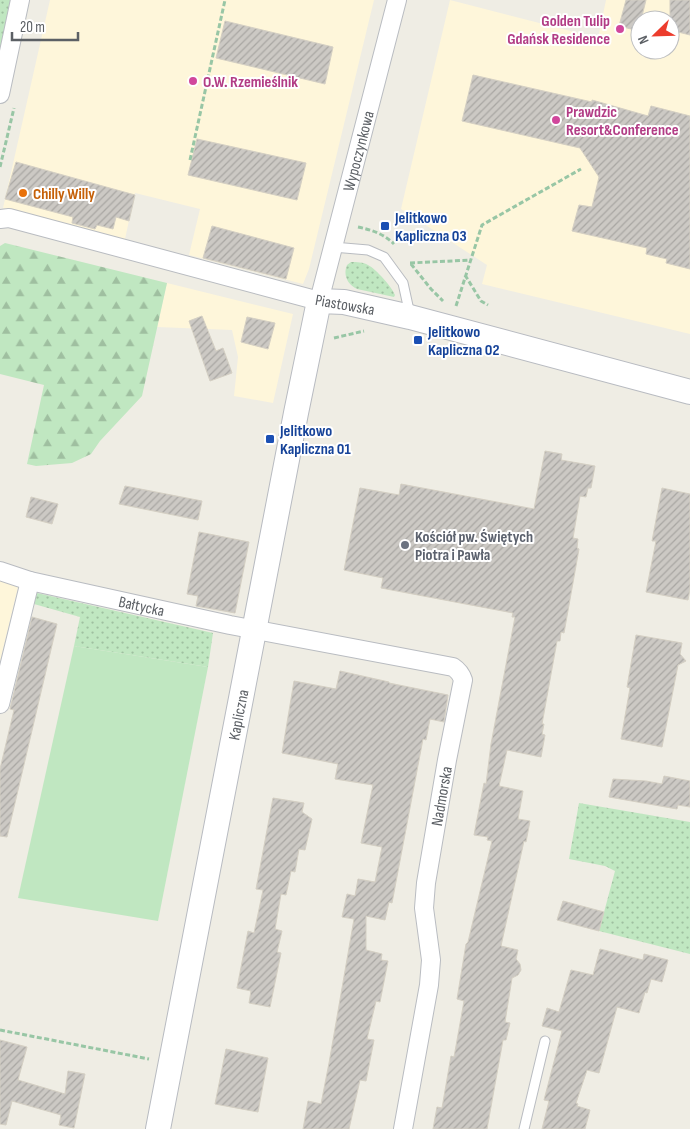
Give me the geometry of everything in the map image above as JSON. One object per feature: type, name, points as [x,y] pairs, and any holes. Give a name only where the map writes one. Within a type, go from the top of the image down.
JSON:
[{"type":"street","points":[[0,94],[20,0]]},
{"type":"street","name":"Wypoczynkowa","points":[[319,301],[397,0]]},
{"type":"street","name":"Piastowska","points":[[0,219],[9,218],[319,301],[344,302],[410,317],[690,392]]},
{"type":"street","name":"Kapliczna","points":[[158,1129],[319,301]]},
{"type":"street","name":"Bałtycka","points":[[0,570],[30,582],[254,628]]},
{"type":"street","points":[[0,704],[30,582]]},
{"type":"street","name":"Nadmorska","points":[[254,628],[454,667],[458,670],[463,680],[426,883],[424,908],[431,960],[430,985],[403,1129]]},
{"type":"lane","points":[[333,247],[368,250],[384,257],[403,283],[410,317]]},
{"type":"lane","points":[[524,1129],[545,1041]]},
{"type":"path","points":[[190,160],[225,0]]},
{"type":"path","points":[[454,311],[482,224],[581,169]]},
{"type":"path","points":[[339,224],[371,229],[388,238],[396,246]]},
{"type":"path","points":[[405,257],[431,289],[448,306]]},
{"type":"path","points":[[410,263],[470,260]]},
{"type":"path","points":[[465,275],[481,301],[488,305]]},
{"type":"path","points":[[331,339],[369,330]]},
{"type":"path","points":[[0,1030],[171,1063]]},
{"type":"shaded area","name":"O.W. Rzemieślnik","points":[[50,0],[374,0],[309,269],[303,284],[189,255],[200,209],[135,193],[125,239],[3,208]]},
{"type":"shaded area","name":"Prawdzic Resort&Conference","points":[[450,0],[598,38],[606,0],[690,0],[690,334],[482,284],[487,265],[401,209]]},
{"type":"shaded area","points":[[167,283],[293,314],[273,403],[234,396],[238,357],[232,330],[157,327]]},
{"type":"shaded area","points":[[0,580],[18,587],[0,661]]},
{"type":"green space","points":[[0,0],[12,0],[0,54]]},
{"type":"green space","points":[[5,243],[167,283],[142,396],[100,441],[91,454],[72,463],[36,466],[27,464],[44,385],[0,374],[0,246]]},
{"type":"green space","points":[[351,262],[366,264],[371,267],[391,288],[395,295],[394,297],[354,287],[348,282],[346,276],[347,265]]},
{"type":"green space","points":[[37,593],[213,633],[208,667],[74,646],[80,617],[34,604]]},
{"type":"green space","points":[[74,646],[208,667],[158,921],[18,898]]},
{"type":"green space","points":[[579,803],[690,822],[690,954],[599,931],[615,871],[605,866],[569,859]]},
{"type":"building","points":[[626,0],[646,0],[644,10],[630,10],[630,29],[619,26]]},
{"type":"building","points":[[670,0],[690,0],[690,35],[680,32],[680,10],[670,10]]},
{"type":"building","points":[[225,21],[333,47],[325,84],[216,58]]},
{"type":"building","points":[[473,75],[592,102],[592,100],[648,116],[651,106],[690,116],[690,269],[666,263],[667,259],[646,254],[647,248],[572,231],[579,205],[592,207],[599,177],[580,148],[462,121]]},
{"type":"building","points":[[197,139],[306,163],[297,200],[188,175]]},
{"type":"building","points":[[16,162],[135,195],[129,221],[116,217],[113,229],[97,225],[95,229],[72,223],[73,217],[5,199]]},
{"type":"building","points":[[212,226],[294,248],[286,279],[203,258]]},
{"type":"building","points":[[202,316],[216,351],[223,348],[232,373],[210,381],[189,321]]},
{"type":"building","points":[[247,317],[275,323],[268,349],[241,342]]},
{"type":"building","points":[[545,451],[562,454],[561,460],[595,466],[591,488],[588,488],[586,497],[580,496],[573,538],[578,539],[577,548],[579,549],[564,633],[561,632],[560,641],[557,641],[542,724],[544,724],[542,734],[545,735],[541,757],[507,750],[499,786],[523,791],[518,819],[530,821],[501,946],[518,950],[516,959],[520,964],[521,970],[518,975],[512,978],[505,1022],[510,1023],[506,1040],[503,1040],[487,1129],[433,1129],[437,1107],[442,1108],[451,1056],[454,1057],[464,1001],[457,999],[466,944],[492,841],[487,840],[488,837],[474,835],[484,783],[486,784],[491,744],[515,617],[512,617],[513,613],[381,588],[383,578],[344,570],[360,488],[399,495],[401,484],[534,509]]},
{"type":"building","points":[[125,486],[202,501],[198,520],[119,504]]},
{"type":"building","points":[[662,488],[690,494],[690,589],[688,600],[646,592],[656,541],[652,541]]},
{"type":"building","points":[[31,497],[58,504],[52,524],[26,517]]},
{"type":"building","points":[[199,532],[249,542],[235,613],[196,606],[198,596],[187,594]]},
{"type":"building","points":[[32,617],[57,624],[7,837],[0,836],[0,769],[14,710],[10,709]]},
{"type":"building","points":[[636,635],[682,643],[680,654],[686,661],[678,665],[662,747],[621,739],[630,688],[627,687]]},
{"type":"building","points":[[340,671],[448,695],[444,722],[430,719],[426,740],[423,739],[392,903],[389,902],[385,920],[366,916],[366,950],[382,954],[381,960],[388,961],[380,1002],[376,1001],[367,1039],[374,1040],[366,1081],[360,1080],[349,1129],[303,1129],[308,1101],[321,1104],[329,1063],[354,919],[342,917],[347,894],[355,896],[358,879],[375,882],[382,847],[361,843],[373,785],[335,779],[338,764],[282,753],[294,681],[336,689]]},
{"type":"building","points":[[664,776],[690,781],[690,807],[678,805],[677,809],[609,797],[613,779],[662,784]]},
{"type":"building","points":[[273,798],[304,803],[302,812],[312,819],[305,850],[299,849],[295,872],[291,871],[286,895],[281,894],[275,929],[282,931],[277,952],[281,953],[270,1007],[249,1003],[251,991],[237,988],[248,931],[254,933],[263,890],[256,889]]},
{"type":"building","points":[[563,901],[604,912],[599,931],[557,920]]},
{"type":"building","points":[[600,949],[643,960],[644,954],[668,960],[662,982],[651,979],[639,1013],[617,1007],[599,1073],[587,1070],[576,1103],[578,1104],[577,1106],[590,1110],[585,1129],[542,1129],[549,1101],[544,1100],[562,1031],[542,1026],[547,1008],[559,1012],[571,970],[593,975]]},
{"type":"building","points":[[0,1040],[27,1047],[18,1080],[65,1094],[68,1071],[85,1074],[74,1128],[59,1125],[61,1115],[12,1101],[6,1125],[0,1124]]},
{"type":"building","points":[[226,1049],[268,1058],[258,1112],[215,1104]]},
{"type":"place","name":"Golden Tulip Gdańsk Residence","points":[[620,29]]},
{"type":"place","name":"O.W. Rzemieślnik","points":[[193,81]]},
{"type":"place","name":"Prawdzic Resort&Conference","points":[[556,120]]},
{"type":"place","name":"Chilly Willy","points":[[23,193]]},
{"type":"place","name":"Jelitkowo Kapliczna 03","points":[[385,226]]},
{"type":"place","name":"Jelitkowo Kapliczna 02","points":[[418,340]]},
{"type":"place","name":"Jelitkowo Kapliczna 01","points":[[270,439]]},
{"type":"place","name":"Kościół pw. Świętych Piotra i Pawła","points":[[405,545]]}]
